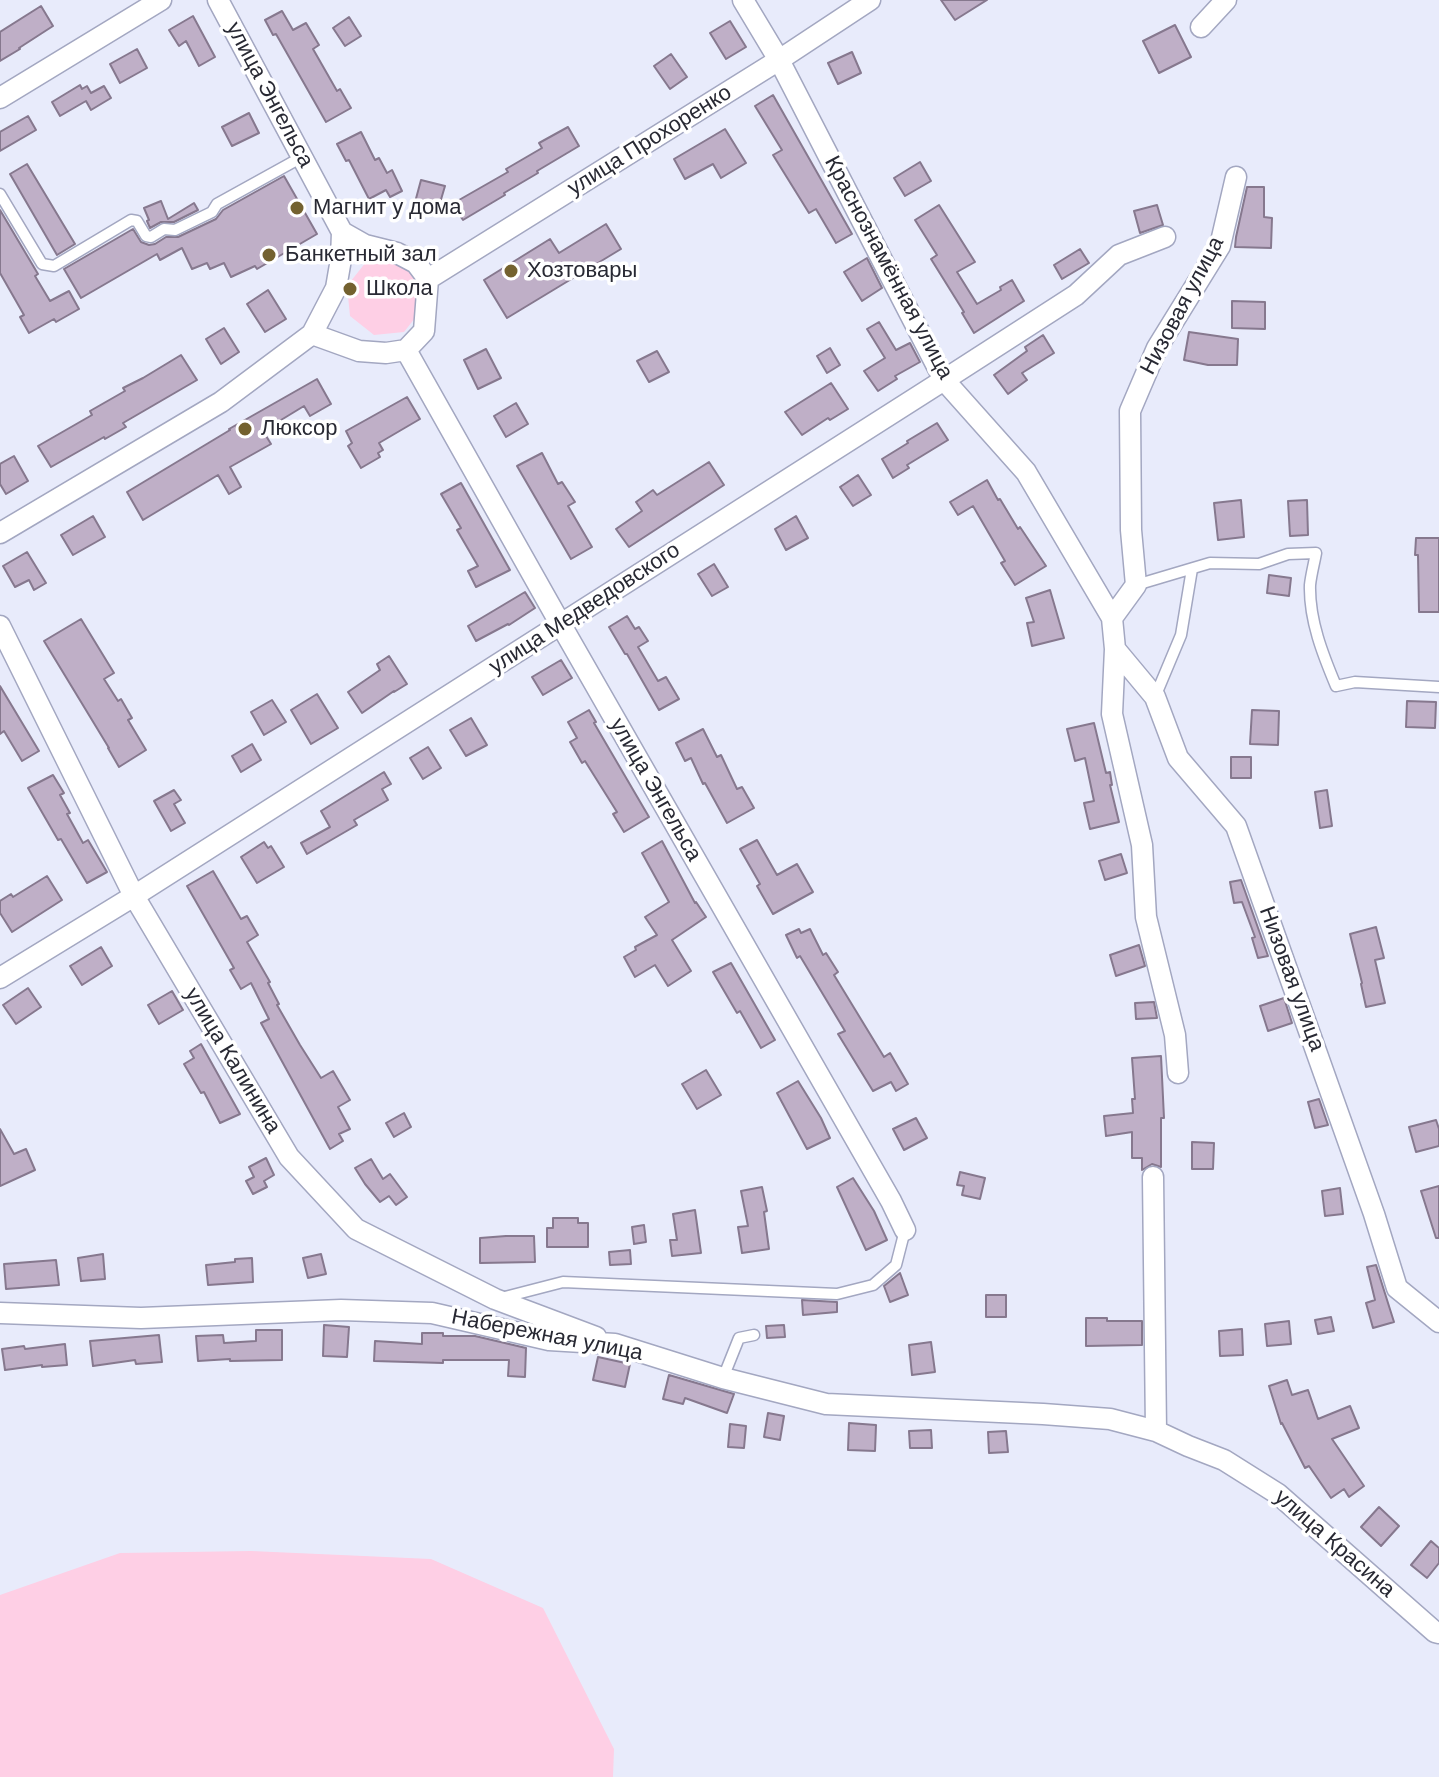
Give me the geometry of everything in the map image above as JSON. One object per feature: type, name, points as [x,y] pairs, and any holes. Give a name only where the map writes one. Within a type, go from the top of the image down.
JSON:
[{"type":"street","points":[[1,96],[161,0]]},
{"type":"street","name":"улица Энгельса","points":[[218,0],[342,232]]},
{"type":"street","name":"Краснознамённая улица","points":[[743,0],[779,60],[944,380],[1026,472],[1112,618],[1115,649],[1112,714],[1142,845],[1146,917],[1175,1035],[1178,1073]]},
{"type":"street","name":"улица Прохоренко","points":[[428,279],[870,0]]},
{"type":"street","points":[[1201,27],[1226,0]]},
{"type":"street","name":"Низовая улица","points":[[1136,585],[1131,530],[1130,411],[1157,348],[1220,246],[1236,177]]},
{"type":"street","points":[[0,533],[221,402],[312,334],[336,288],[342,232],[365,245],[397,253],[416,263],[428,279],[424,331],[406,350],[386,353],[359,351],[312,334]]},
{"type":"street","name":"улица Медведовского","points":[[0,978],[561,625],[1076,295],[1119,255],[1165,237]]},
{"type":"street","name":"улица Энгельса","points":[[406,350],[905,1230]]},
{"type":"street","points":[[1112,618],[1136,585]]},
{"type":"street","name":"улица Калинина","points":[[0,626],[134,896],[289,1157],[356,1229],[495,1299],[615,1344]]},
{"type":"street","name":"Низовая улица","points":[[1115,649],[1155,697],[1178,758],[1236,826],[1374,1214],[1397,1288],[1439,1322]]},
{"type":"street","points":[[1153,1177],[1156,1431]]},
{"type":"street","name":"Набережная улица","points":[[0,1313],[141,1318],[341,1310],[432,1313],[549,1340],[615,1344],[723,1378],[826,1404],[1110,1419],[1156,1431],[1224,1460]]},
{"type":"street","name":"улица Красина","points":[[1224,1460],[1278,1494],[1438,1634]]},
{"type":"lane","points":[[0,194],[42,264],[54,266],[131,220],[137,221],[146,236],[151,237],[164,229],[175,230],[212,212],[217,204],[302,157]]},
{"type":"lane","points":[[1136,585],[1210,563],[1259,564],[1288,554],[1316,553],[1310,585],[1313,613],[1321,650],[1336,686],[1355,682],[1439,687]]},
{"type":"lane","points":[[1155,697],[1181,635],[1192,569]]},
{"type":"lane","points":[[495,1299],[563,1282],[837,1294],[873,1285],[896,1265],[905,1230]]},
{"type":"lane","points":[[723,1378],[739,1338],[754,1335]]},
{"type":"shaded area","points":[[396,259],[420,278],[423,308],[404,332],[374,335],[350,316],[347,286],[366,262]]},
{"type":"shaded area","points":[[251,1551],[431,1559],[543,1608],[614,1749],[613,1777],[0,1777],[0,1595],[120,1553]]},
{"type":"building","points":[[941,0],[987,0],[955,20]]},
{"type":"building","points":[[41,6],[53,26],[0,61],[0,32]]},
{"type":"building","points":[[282,11],[293,30],[306,23],[319,45],[313,49],[337,91],[340,89],[351,108],[326,122],[265,20]]},
{"type":"building","points":[[193,16],[215,57],[199,66],[186,41],[179,46],[169,30]]},
{"type":"building","points":[[349,17],[361,36],[345,46],[333,28]]},
{"type":"building","points":[[730,21],[746,47],[726,59],[710,33]]},
{"type":"building","points":[[1175,25],[1191,57],[1159,73],[1143,41]]},
{"type":"building","points":[[137,49],[147,68],[120,83],[110,64]]},
{"type":"building","points":[[852,52],[861,73],[838,84],[828,63]]},
{"type":"building","points":[[671,54],[687,77],[670,89],[654,66]]},
{"type":"building","points":[[80,85],[82,89],[87,86],[91,93],[104,86],[111,98],[91,110],[86,101],[60,116],[52,102]]},
{"type":"building","points":[[773,95],[852,234],[836,243],[816,209],[809,213],[773,155],[782,150],[755,106]]},
{"type":"building","points":[[249,113],[259,133],[232,146],[222,127]]},
{"type":"building","points":[[28,116],[36,130],[0,151],[0,132]]},
{"type":"building","points":[[568,127],[579,146],[463,220],[452,204],[508,172],[506,169],[542,148],[539,143]]},
{"type":"building","points":[[725,129],[746,163],[721,178],[713,164],[685,179],[674,159]]},
{"type":"building","points":[[361,132],[375,160],[379,158],[387,173],[392,170],[402,191],[390,197],[386,190],[369,199],[337,144]]},
{"type":"building","points":[[920,162],[931,181],[905,196],[894,178]]},
{"type":"building","points":[[27,164],[75,244],[57,255],[10,174]]},
{"type":"building","points":[[284,176],[317,234],[257,269],[255,266],[231,277],[224,263],[210,269],[207,263],[192,269],[182,248],[160,260],[157,254],[81,298],[64,269],[133,229],[141,242],[149,245],[166,237],[178,237],[216,219],[223,210]]},
{"type":"building","points":[[421,180],[445,186],[437,213],[414,206]]},
{"type":"building","points":[[1247,187],[1264,187],[1264,217],[1272,218],[1271,248],[1235,247]]},
{"type":"building","points":[[161,201],[168,219],[194,203],[198,210],[174,222],[161,222],[150,228],[144,208]]},
{"type":"building","points":[[939,205],[975,262],[957,272],[977,304],[1012,280],[1024,301],[974,333],[931,259],[937,255],[915,220]]},
{"type":"building","points":[[1157,205],[1163,225],[1140,233],[1134,211]]},
{"type":"building","points":[[0,210],[38,274],[35,276],[50,301],[69,291],[79,309],[29,333],[20,317],[24,315],[0,273]]},
{"type":"building","points":[[606,224],[621,249],[507,318],[484,280],[550,239],[559,253]]},
{"type":"building","points":[[1080,249],[1089,263],[1062,279],[1054,265]]},
{"type":"building","points":[[867,258],[882,288],[862,301],[844,272]]},
{"type":"building","points":[[268,290],[286,319],[265,332],[247,304]]},
{"type":"building","points":[[1232,301],[1265,302],[1265,329],[1232,328]]},
{"type":"building","points":[[879,322],[896,350],[910,343],[920,362],[895,376],[897,379],[878,391],[864,371],[885,358],[867,329]]},
{"type":"building","points":[[224,328],[239,352],[221,364],[206,339]]},
{"type":"building","points":[[1189,332],[1238,339],[1237,365],[1208,365],[1184,360]]},
{"type":"building","points":[[1043,335],[1054,353],[1022,373],[1027,380],[1008,394],[994,375]]},
{"type":"building","points":[[830,348],[840,365],[827,373],[817,356]]},
{"type":"building","points":[[486,349],[501,378],[478,389],[464,360]]},
{"type":"building","points":[[657,351],[669,372],[649,382],[637,361]]},
{"type":"building","points":[[181,355],[197,380],[123,423],[126,427],[51,467],[38,446],[92,415],[90,411],[125,391],[123,388]]},
{"type":"building","points":[[317,379],[331,404],[310,416],[304,406],[263,431],[271,444],[230,467],[241,487],[229,494],[218,475],[143,520],[127,492]]},
{"type":"building","points":[[831,383],[848,409],[802,435],[785,412]]},
{"type":"building","points":[[407,397],[420,419],[379,443],[383,450],[378,453],[380,457],[361,468],[348,446],[352,443],[346,431]]},
{"type":"building","points":[[516,403],[528,424],[506,437],[494,416]]},
{"type":"building","points":[[937,423],[948,440],[907,465],[909,468],[893,478],[882,459]]},
{"type":"building","points":[[542,453],[558,484],[562,482],[575,502],[568,506],[592,547],[571,559],[517,466]]},
{"type":"building","points":[[14,456],[28,481],[6,494],[0,484],[0,464]]},
{"type":"building","points":[[709,462],[724,485],[629,547],[616,529],[642,511],[636,502],[653,490],[657,495]]},
{"type":"building","points":[[858,475],[871,495],[853,506],[840,487]]},
{"type":"building","points":[[987,480],[1046,566],[1015,585],[1001,563],[1005,561],[973,506],[958,515],[950,502]]},
{"type":"building","points":[[461,483],[510,570],[476,587],[468,571],[478,566],[441,494]]},
{"type":"building","points":[[1241,500],[1244,537],[1218,540],[1214,503]]},
{"type":"building","points":[[1307,500],[1308,535],[1290,536],[1288,501]]},
{"type":"building","points":[[93,516],[105,537],[73,555],[61,535]]},
{"type":"building","points":[[796,516],[808,538],[786,550],[775,529]]},
{"type":"building","points":[[1416,538],[1439,538],[1439,612],[1419,612]]},
{"type":"building","points":[[27,552],[46,583],[34,590],[29,580],[15,587],[3,566]]},
{"type":"building","points":[[714,564],[728,587],[712,596],[698,574]]},
{"type":"building","points":[[1269,575],[1291,578],[1289,596],[1267,593]]},
{"type":"building","points":[[1050,590],[1064,638],[1032,646],[1027,623],[1034,622],[1026,598]]},
{"type":"building","points":[[525,592],[535,608],[476,641],[468,626]]},
{"type":"building","points":[[627,616],[648,641],[638,647],[658,681],[666,677],[679,699],[659,710],[609,627]]},
{"type":"building","points":[[81,619],[114,673],[104,679],[118,701],[121,699],[132,718],[128,720],[146,750],[119,767],[44,641]]},
{"type":"building","points":[[389,656],[407,684],[362,713],[348,692],[380,670],[377,664]]},
{"type":"building","points":[[561,660],[572,678],[543,695],[532,677]]},
{"type":"building","points":[[0,686],[39,751],[22,761],[4,731],[0,734]]},
{"type":"building","points":[[317,694],[338,728],[311,744],[291,710]]},
{"type":"building","points":[[272,700],[286,722],[264,735],[251,712]]},
{"type":"building","points":[[1407,701],[1436,702],[1435,728],[1406,727]]},
{"type":"building","points":[[589,710],[649,817],[624,832],[613,814],[617,812],[570,742],[577,738],[568,722]]},
{"type":"building","points":[[1252,710],[1279,711],[1278,745],[1250,744]]},
{"type":"building","points":[[471,718],[487,745],[466,756],[450,730]]},
{"type":"building","points":[[1094,723],[1106,773],[1110,772],[1119,822],[1090,829],[1084,803],[1094,801],[1085,758],[1075,761],[1067,729]]},
{"type":"building","points":[[703,729],[717,757],[721,755],[737,789],[742,787],[754,808],[727,823],[691,758],[685,761],[676,743]]},
{"type":"building","points":[[252,744],[261,760],[241,772],[232,756]]},
{"type":"building","points":[[428,747],[441,768],[423,779],[410,758]]},
{"type":"building","points":[[1231,757],[1251,757],[1251,778],[1231,778]]},
{"type":"building","points":[[384,772],[391,784],[382,789],[388,800],[354,820],[357,825],[307,854],[301,843],[330,827],[321,811]]},
{"type":"building","points":[[53,775],[64,793],[60,795],[70,813],[67,814],[83,843],[88,840],[107,872],[87,883],[28,788]]},
{"type":"building","points":[[174,790],[181,800],[174,804],[185,823],[171,831],[154,801]]},
{"type":"building","points":[[1327,790],[1332,826],[1320,828],[1315,792]]},
{"type":"building","points":[[757,840],[777,875],[797,864],[813,892],[773,914],[740,849]]},
{"type":"building","points":[[662,841],[695,903],[706,917],[672,940],[691,971],[668,986],[655,965],[635,977],[624,957],[657,935],[645,917],[669,902],[642,853]]},
{"type":"building","points":[[264,842],[268,848],[271,846],[284,867],[257,883],[241,857]]},
{"type":"building","points":[[1121,854],[1127,873],[1105,880],[1099,861]]},
{"type":"building","points":[[213,871],[241,919],[247,916],[258,935],[247,942],[300,1045],[321,1078],[333,1071],[350,1100],[338,1107],[350,1129],[339,1134],[343,1141],[330,1149],[261,1023],[269,1019],[251,983],[241,989],[230,970],[234,968],[187,886]]},
{"type":"building","points":[[47,876],[62,900],[12,932],[0,913],[0,901],[11,894],[13,897]]},
{"type":"building","points":[[1241,880],[1268,956],[1258,958],[1252,938],[1255,937],[1242,902],[1234,903],[1230,882]]},
{"type":"building","points":[[1376,927],[1384,958],[1375,960],[1385,1003],[1366,1007],[1350,934]]},
{"type":"building","points":[[799,929],[801,933],[810,929],[823,955],[826,953],[838,972],[834,975],[884,1057],[890,1053],[908,1084],[896,1091],[891,1082],[873,1091],[838,1034],[845,1031],[800,956],[797,958],[786,935]]},
{"type":"building","points":[[1139,945],[1145,966],[1116,976],[1110,955]]},
{"type":"building","points":[[101,947],[112,966],[82,985],[70,966]]},
{"type":"building","points":[[731,963],[775,1040],[761,1048],[713,972]]},
{"type":"building","points":[[28,988],[41,1007],[16,1024],[3,1005]]},
{"type":"building","points":[[172,991],[183,1010],[159,1024],[148,1005]]},
{"type":"building","points":[[1284,998],[1292,1023],[1268,1031],[1260,1006]]},
{"type":"building","points":[[1154,1002],[1157,1018],[1136,1019],[1135,1003]]},
{"type":"building","points":[[201,1044],[240,1114],[220,1123],[204,1092],[201,1093],[184,1064],[194,1058],[190,1051]]},
{"type":"building","points":[[1161,1056],[1164,1118],[1161,1118],[1161,1167],[1152,1164],[1142,1170],[1142,1158],[1132,1158],[1132,1132],[1106,1136],[1104,1116],[1133,1113],[1132,1058]]},
{"type":"building","points":[[706,1070],[721,1095],[697,1109],[682,1084]]},
{"type":"building","points":[[798,1081],[830,1138],[807,1149],[777,1093]]},
{"type":"building","points":[[1319,1099],[1328,1125],[1315,1128],[1308,1102]]},
{"type":"building","points":[[404,1113],[411,1127],[394,1137],[386,1123]]},
{"type":"building","points":[[916,1118],[927,1138],[904,1150],[893,1129]]},
{"type":"building","points":[[1436,1120],[1439,1146],[1416,1152],[1409,1127]]},
{"type":"building","points":[[0,1129],[14,1154],[26,1149],[35,1170],[0,1186]]},
{"type":"building","points":[[1192,1142],[1214,1143],[1213,1169],[1192,1169]]},
{"type":"building","points":[[266,1158],[274,1175],[264,1181],[267,1187],[253,1194],[246,1181],[254,1177],[249,1167]]},
{"type":"building","points":[[371,1159],[383,1179],[390,1174],[407,1197],[396,1205],[389,1196],[380,1202],[355,1168]]},
{"type":"building","points":[[960,1172],[985,1178],[980,1199],[962,1195],[964,1186],[957,1185]]},
{"type":"building","points":[[853,1178],[874,1211],[887,1240],[866,1250],[837,1187]]},
{"type":"building","points":[[1439,1186],[1439,1238],[1436,1238],[1421,1191]]},
{"type":"building","points":[[762,1187],[769,1249],[742,1253],[738,1227],[748,1226],[741,1191]]},
{"type":"building","points":[[1340,1188],[1343,1214],[1325,1216],[1322,1191]]},
{"type":"building","points":[[695,1210],[701,1253],[672,1256],[670,1240],[677,1240],[673,1214]]},
{"type":"building","points":[[553,1218],[578,1218],[578,1223],[588,1223],[588,1247],[547,1247],[547,1228],[553,1228]]},
{"type":"building","points":[[644,1225],[646,1242],[634,1244],[632,1227]]},
{"type":"building","points":[[534,1236],[535,1262],[480,1263],[480,1238]]},
{"type":"building","points":[[630,1250],[631,1264],[610,1265],[609,1252]]},
{"type":"building","points":[[103,1254],[105,1279],[81,1281],[78,1258]]},
{"type":"building","points":[[321,1254],[326,1274],[308,1278],[303,1258]]},
{"type":"building","points":[[252,1258],[253,1282],[208,1285],[206,1265]]},
{"type":"building","points":[[56,1260],[59,1285],[6,1289],[4,1264]]},
{"type":"building","points":[[1376,1265],[1394,1322],[1373,1328],[1366,1303],[1375,1300],[1367,1267]]},
{"type":"building","points":[[900,1273],[908,1295],[890,1302],[884,1286]]},
{"type":"building","points":[[986,1295],[1006,1295],[1006,1317],[986,1317]]},
{"type":"building","points":[[802,1300],[837,1302],[837,1312],[803,1315]]},
{"type":"building","points":[[1331,1317],[1334,1331],[1318,1334],[1315,1320]]},
{"type":"building","points":[[1086,1318],[1142,1321],[1142,1345],[1086,1346]]},
{"type":"building","points":[[1289,1321],[1291,1344],[1267,1346],[1265,1324]]},
{"type":"building","points":[[324,1325],[349,1327],[347,1357],[323,1356]]},
{"type":"building","points":[[784,1325],[785,1337],[767,1338],[766,1326]]},
{"type":"building","points":[[1242,1329],[1243,1355],[1220,1356],[1219,1331]]},
{"type":"building","points":[[256,1330],[282,1330],[282,1360],[198,1361],[196,1336],[223,1335],[224,1343],[256,1341]]},
{"type":"building","points":[[422,1333],[475,1336],[526,1348],[525,1377],[508,1376],[509,1360],[443,1360],[443,1363],[374,1361],[375,1341],[422,1344]]},
{"type":"building","points":[[159,1335],[162,1362],[136,1364],[135,1360],[93,1366],[90,1341]]},
{"type":"building","points":[[931,1342],[935,1372],[912,1375],[909,1345]]},
{"type":"building","points":[[65,1344],[67,1365],[5,1370],[2,1349]]},
{"type":"building","points":[[598,1357],[630,1364],[625,1387],[593,1380]]},
{"type":"building","points":[[669,1375],[734,1394],[727,1413],[685,1398],[683,1404],[663,1399]]},
{"type":"building","points":[[1287,1380],[1292,1395],[1308,1390],[1318,1419],[1350,1406],[1359,1428],[1332,1439],[1364,1486],[1349,1497],[1344,1489],[1331,1498],[1309,1466],[1305,1468],[1281,1424],[1269,1386]]},
{"type":"building","points":[[768,1413],[784,1416],[780,1440],[764,1437]]},
{"type":"building","points":[[849,1423],[876,1425],[875,1451],[848,1450]]},
{"type":"building","points":[[730,1424],[746,1426],[744,1448],[728,1447]]},
{"type":"building","points":[[931,1430],[932,1448],[910,1448],[909,1431]]},
{"type":"building","points":[[1006,1431],[1008,1452],[989,1453],[988,1432]]},
{"type":"building","points":[[1379,1507],[1399,1526],[1381,1546],[1361,1527]]},
{"type":"building","points":[[1431,1541],[1439,1548],[1439,1563],[1427,1578],[1411,1565]]},
{"type":"place","name":"Магнит у дома","points":[[297,208]]},
{"type":"place","name":"Банкетный зал","points":[[269,255]]},
{"type":"place","name":"Хозтовары","points":[[511,271]]},
{"type":"place","name":"Школа","points":[[350,289]]},
{"type":"place","name":"Люксор","points":[[245,429]]}]
